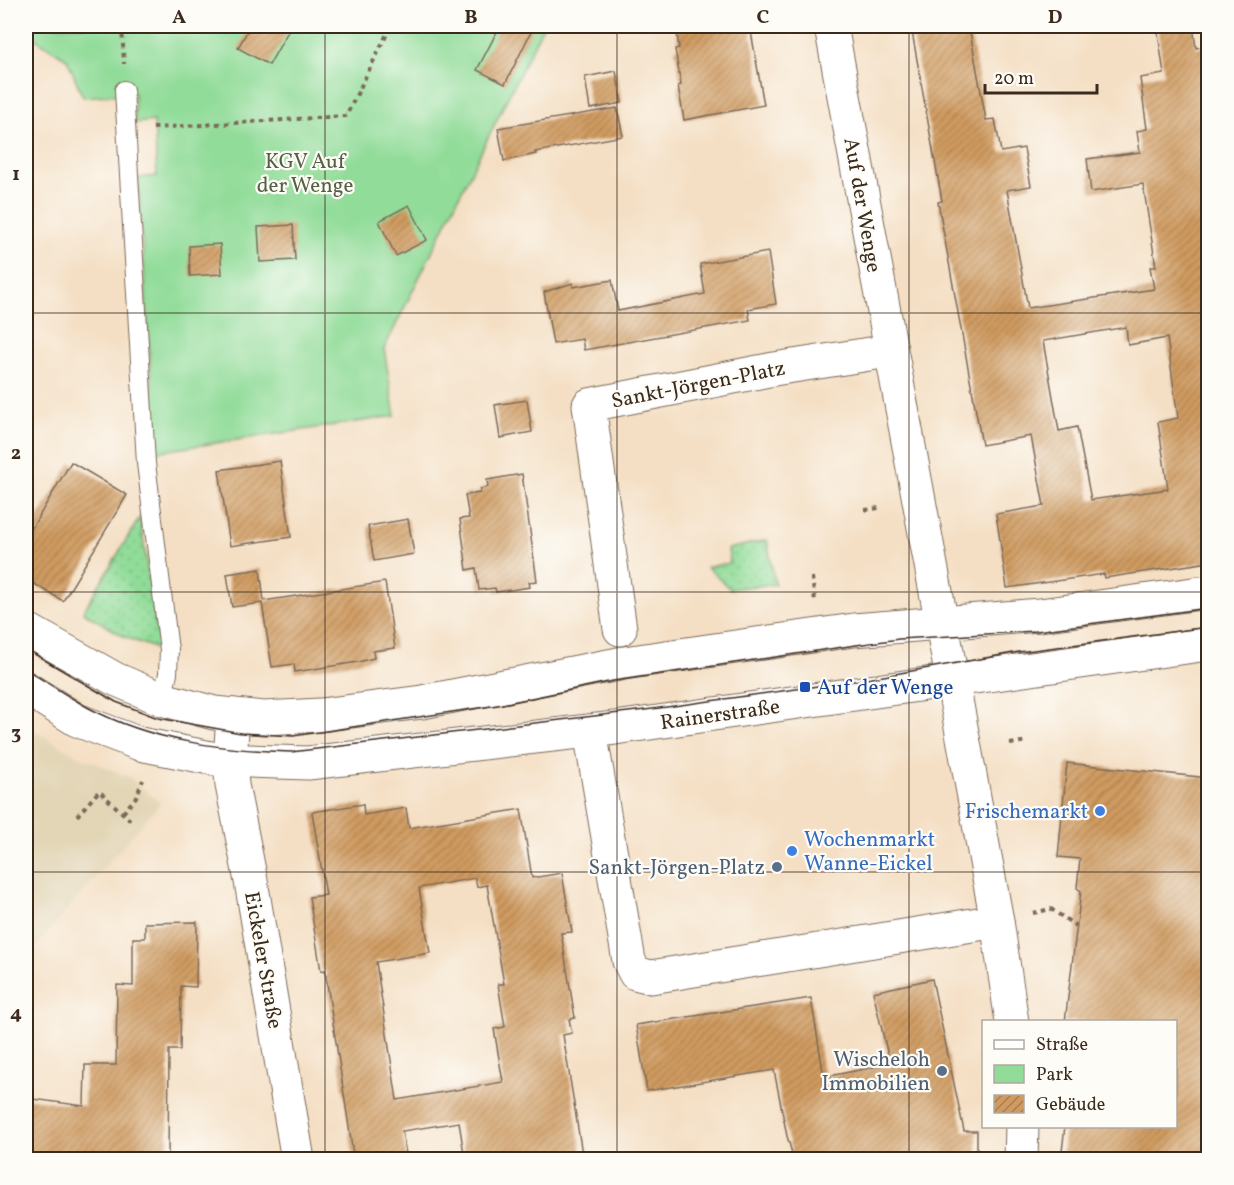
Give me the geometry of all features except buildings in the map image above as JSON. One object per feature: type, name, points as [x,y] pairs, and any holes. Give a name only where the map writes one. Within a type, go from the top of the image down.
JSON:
[{"type":"street","name":"Auf der Wenge","points":[[831,26],[889,351],[997,921],[1012,1020]]},
{"type":"street","name":"Sankt-Jörgen-Platz","points":[[620,629],[589,405],[774,369],[889,351]]},
{"type":"street","points":[[26,629],[115,680],[162,699],[213,713],[264,718],[321,715],[454,697],[559,674],[676,654],[854,630],[1040,615],[1209,592]]},
{"type":"street","name":"Rainerstraße","points":[[230,761],[308,763],[590,732],[1097,658],[1209,644]]},
{"type":"street","points":[[26,688],[78,720],[108,733],[184,755],[230,761]]},
{"type":"street","name":"Eickeler Straße","points":[[233,715],[230,761],[232,785],[251,880],[298,1160]]},
{"type":"street","points":[[590,732],[629,961],[635,973],[651,977],[997,921]]},
{"type":"street","points":[[1021,1160],[1022,1128]]},
{"type":"lane","points":[[124,90],[146,463],[169,650],[168,674],[162,699]]},
{"type":"path","points":[[122,26],[124,90]]},
{"type":"path","points":[[126,129],[346,116],[391,26]]},
{"type":"path","points":[[865,510],[879,508]]},
{"type":"path","points":[[1010,744],[1027,741]]},
{"type":"path","points":[[76,816],[99,791],[130,820],[122,812],[136,797],[144,774]]},
{"type":"path","points":[[997,921],[1051,909],[1076,926]]},
{"type":"shaded area","points":[[26,726],[76,755],[129,777],[160,803],[26,958]]},
{"type":"green space","name":"KGV Auf der Wenge","points":[[26,26],[543,26],[384,349],[395,416],[156,452],[138,178],[157,176],[154,121],[135,123],[134,93],[83,97],[67,59],[26,33]]},
{"type":"green space","points":[[140,517],[159,646],[157,649],[125,637],[83,612]]},
{"type":"green space","points":[[767,540],[775,584],[730,589],[707,567],[730,563],[728,549]]},
{"type":"tram line","points":[[26,649],[116,702],[158,718],[241,733],[293,736],[498,705],[613,681],[856,645],[899,639],[1036,631],[1208,608]]},
{"type":"tram line","points":[[26,669],[89,708],[137,729],[213,746],[291,752],[645,710],[861,680],[1019,652],[1208,627]]},
{"type":"place","name":"Auf der Wenge","points":[[805,687]]},
{"type":"place","name":"Frischemarkt","points":[[1100,811]]},
{"type":"place","name":"Wochenmarkt Wanne-Eickel","points":[[792,851]]},
{"type":"place","name":"Sankt-Jörgen-Platz","points":[[777,867]]},
{"type":"place","name":"Wischeloh Immobilien","points":[[942,1071]]}]
